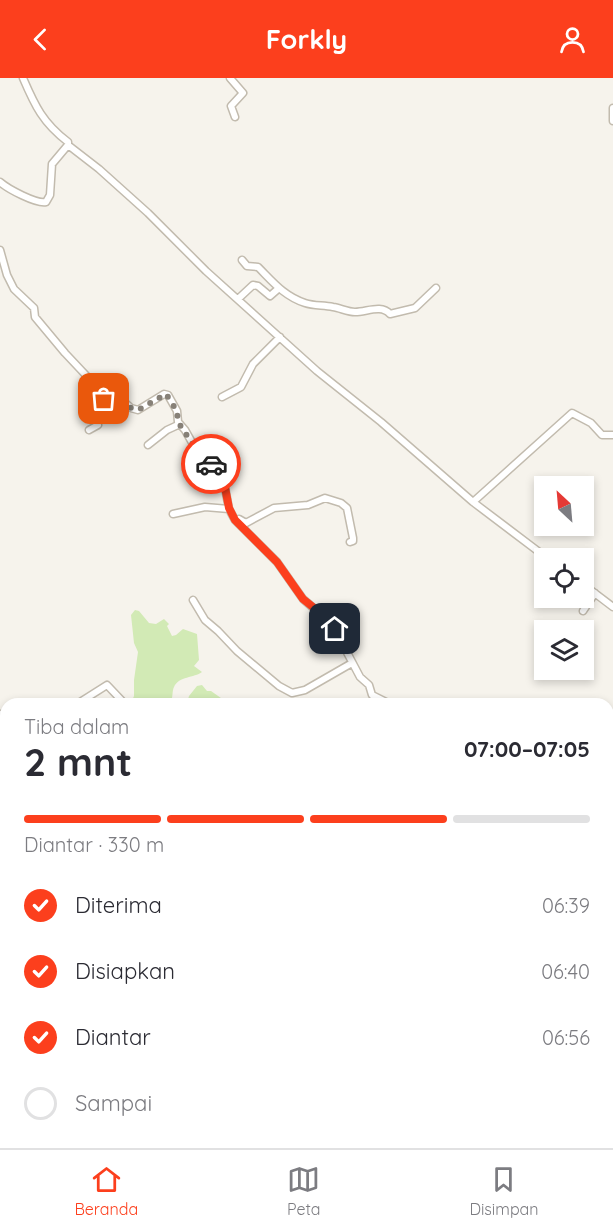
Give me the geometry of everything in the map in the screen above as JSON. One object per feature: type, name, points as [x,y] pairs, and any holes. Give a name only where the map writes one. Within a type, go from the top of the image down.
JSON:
[{"type":"street","points":[[23,78],[44,120],[68,142],[68,145],[148,213],[172,240],[280,337],[473,502],[535,548]]},
{"type":"street","points":[[230,78],[243,93],[231,106],[235,117]]},
{"type":"street","points":[[613,108],[613,121]]},
{"type":"street","points":[[0,182],[9,190],[42,203],[49,199],[52,164],[68,145]]},
{"type":"street","points":[[0,250],[7,275],[14,289],[34,308],[35,317],[97,387],[108,403]]},
{"type":"street","points":[[242,260],[247,266],[259,268],[278,289],[294,299],[314,306],[331,306],[352,312],[369,309],[385,310],[392,314],[415,308],[436,288]]},
{"type":"street","points":[[238,300],[254,285],[270,296],[278,289]]},
{"type":"street","points":[[222,397],[241,387],[253,364],[280,337]]},
{"type":"street","points":[[89,430],[98,425],[95,415],[106,408],[108,403],[121,399],[131,408],[138,410],[166,394],[174,405],[180,424],[200,455],[223,477],[230,511],[235,520],[277,562],[303,599],[332,624],[361,678],[369,685],[372,695],[378,698]]},
{"type":"street","points":[[473,502],[572,413],[591,423],[602,435],[613,435]]},
{"type":"street","points":[[148,445],[167,430],[180,424]]},
{"type":"street","points":[[173,514],[205,507],[230,511],[246,523],[274,508],[308,505],[325,498],[341,503],[347,508],[353,538],[350,542]]},
{"type":"street","points":[[583,611],[595,593],[613,607]]},
{"type":"street","points":[[193,600],[207,623],[279,686],[292,693],[304,690],[352,663]]},
{"type":"street","points":[[86,698],[107,685],[119,698]]},
{"type":"green space","points":[[135,610],[139,611],[149,623],[156,624],[164,619],[169,624],[167,626],[172,636],[183,629],[197,634],[199,660],[194,666],[202,672],[176,683],[172,698],[133,698],[138,652],[134,643],[131,615]]},
{"type":"green space","points":[[202,685],[207,691],[221,698],[188,698],[197,686]]},
{"type":"way so far","points":[[104,399],[108,403],[121,399],[134,410],[138,410],[166,394],[177,411],[178,422],[200,455],[211,464]]},
{"type":"route","points":[[211,464],[223,477],[227,501],[235,520],[277,562],[303,599],[329,620],[335,629]]}]
